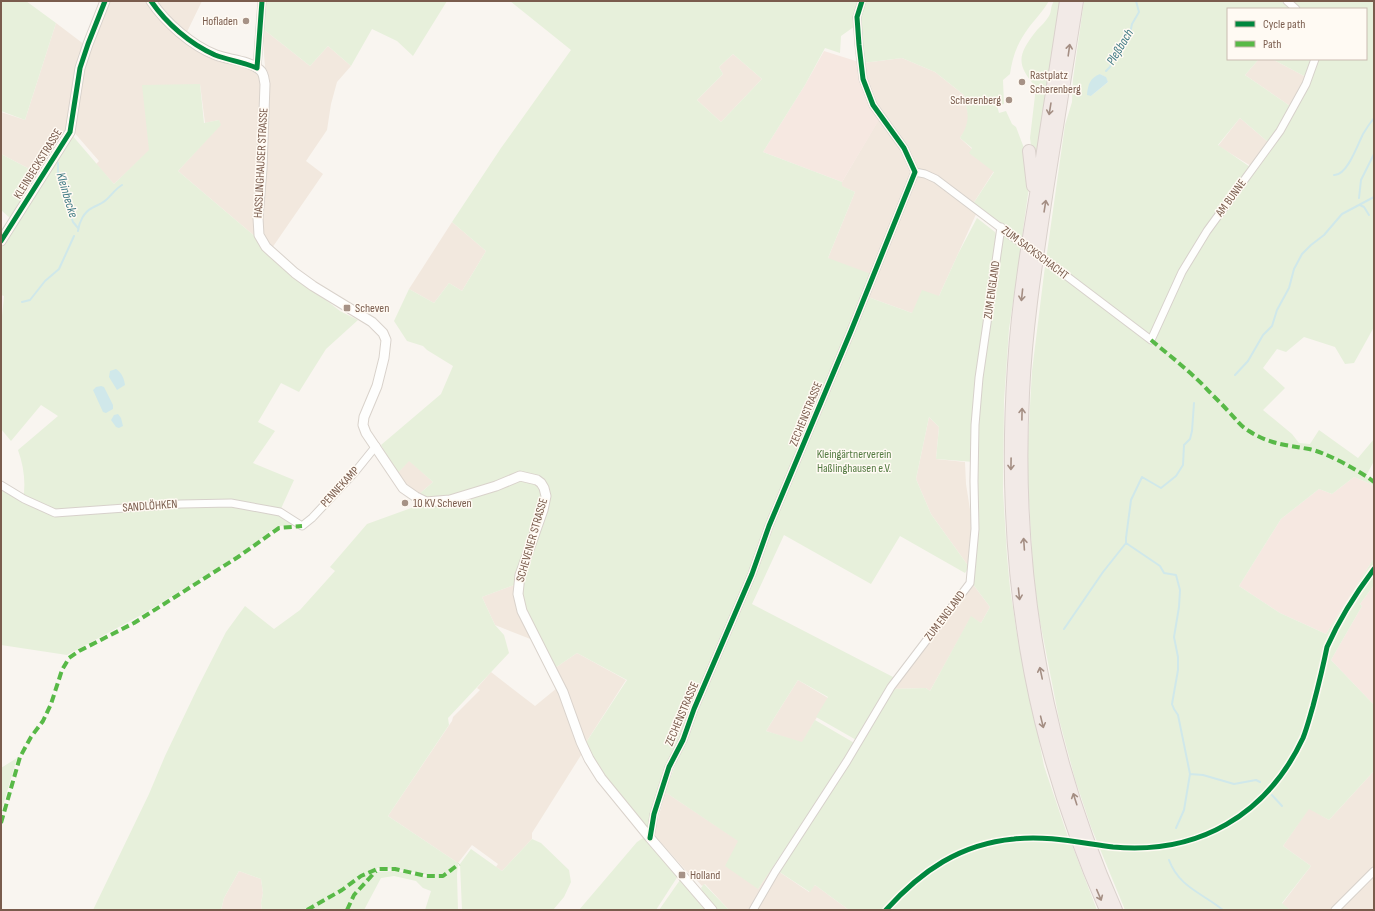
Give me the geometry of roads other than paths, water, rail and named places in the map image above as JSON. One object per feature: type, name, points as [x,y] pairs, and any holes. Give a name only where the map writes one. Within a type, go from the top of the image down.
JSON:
[{"type":"highway","points":[[1066,1],[1026,256],[1014,364],[1011,492],[1020,605],[1041,721],[1082,854],[1106,910]]},
{"type":"highway","points":[[1077,1],[1030,304],[1023,392],[1021,480],[1024,546],[1030,597],[1038,658],[1047,701],[1057,745],[1086,836],[1100,875],[1116,910]]},
{"type":"highway","points":[[1029,151],[1034,209]]},
{"type":"main road","name":"KLEINBECKSTRASSE","points":[[1,241],[72,128],[80,68],[105,1]]},
{"type":"main road","points":[[151,1],[164,18],[195,44],[216,55],[257,68]]},
{"type":"main road","name":"HASSLINGHAUSER STRASSE","points":[[257,68],[263,73],[265,84],[262,169],[258,218],[259,235],[266,247],[295,273],[381,329]]},
{"type":"main road","name":"SCHEVENER STRASSE","points":[[381,329],[386,340],[382,368],[377,386],[364,417],[364,429],[366,433],[403,488],[426,502],[450,500],[496,486],[520,476],[537,480],[541,483],[546,496],[520,575],[518,594],[522,611],[563,692],[581,742],[589,759],[602,778],[650,838],[712,910]]},
{"type":"street","points":[[257,68],[262,1]]},
{"type":"street","points":[[862,1],[857,17],[863,79],[873,105],[904,148],[915,172]]},
{"type":"street","points":[[1287,1],[1295,8]]},
{"type":"street","name":"AM BUNNE","points":[[1151,340],[1182,272],[1207,231],[1280,131],[1306,84],[1315,60]]},
{"type":"street","name":"ZUM SACKSCHACHT","points":[[915,172],[925,174],[936,179],[1151,340]]},
{"type":"street","name":"ZECHENSTRASSE","points":[[650,838],[654,814],[669,767],[683,740],[694,709],[752,574],[769,526],[851,331],[915,172]]},
{"type":"street","name":"ZUM ENGLAND","points":[[753,910],[775,872],[847,761],[890,687],[970,583],[975,528],[975,425],[979,378],[1001,227]]},
{"type":"street","name":"PENNEKAMP","points":[[302,526],[312,518],[356,472],[376,446]]},
{"type":"street","name":"SANDLÖHKEN","points":[[1,485],[24,499],[54,513],[181,504],[231,503],[280,512],[302,526]]},
{"type":"street","points":[[1335,910],[1374,871]]},
{"type":"water","points":[[1100,74],[1106,77],[1108,82],[1091,96],[1087,95],[1090,82],[1094,77]]},
{"type":"water","points":[[116,369],[120,372],[125,385],[117,390],[109,377],[110,371]]},
{"type":"water","points":[[96,387],[104,387],[113,405],[113,409],[106,413],[103,412],[93,390]]},
{"type":"water","points":[[118,414],[121,418],[123,426],[119,428],[116,427],[111,420],[114,415]]},
{"type":"waterway","name":"Pleßbach","points":[[1106,71],[1110,67],[1113,58],[1125,46],[1129,38],[1132,24],[1139,12],[1136,1]]},
{"type":"waterway","points":[[1334,175],[1339,174],[1348,165],[1363,134],[1374,118]]},
{"type":"waterway","points":[[1359,198],[1361,180],[1374,154]]},
{"type":"waterway","name":"Kleinbecke","points":[[58,163],[58,172],[62,180],[67,204],[73,222],[78,228]]},
{"type":"waterway","name":"Kleinbecke","points":[[78,231],[79,224],[84,215],[104,201],[122,185]]},
{"type":"waterway","points":[[1235,375],[1248,361],[1263,335],[1272,326],[1277,310],[1289,288],[1294,269],[1302,254],[1324,235],[1342,214],[1374,197]]},
{"type":"waterway","points":[[1360,205],[1364,207],[1369,215]]},
{"type":"waterway","name":"Kleinbecke","points":[[22,302],[30,300],[45,281],[59,269],[74,236]]},
{"type":"waterway","points":[[1176,828],[1184,810],[1190,774],[1178,715],[1172,704],[1178,670],[1178,657],[1174,637],[1180,590],[1176,575],[1164,573],[1160,566],[1126,543],[1126,538],[1131,500],[1142,477],[1161,488],[1176,476],[1183,465],[1184,445],[1190,439],[1192,431],[1194,403]]},
{"type":"waterway","points":[[1064,629],[1103,572],[1126,543]]},
{"type":"waterway","points":[[1190,774],[1203,775],[1234,784],[1256,780],[1260,782]]},
{"type":"waterway","points":[[1272,795],[1282,806]]},
{"type":"waterway","points":[[1169,860],[1173,869],[1185,883],[1223,910]]},
{"type":"place","name":"Hofladen","points":[[246,21]]},
{"type":"place","name":"Rastplatz Scherenberg","points":[[1022,82]]},
{"type":"place","name":"Scherenberg","points":[[1009,100]]},
{"type":"place","name":"Scheven","points":[[347,308]]},
{"type":"place","name":"10 KV Scheven","points":[[405,503]]},
{"type":"place","name":"Holland","points":[[682,875]]},
{"type":"park label","name":"Kleingärtnerverein Haßlinghausen e.V.","points":[[854,461]]}]
